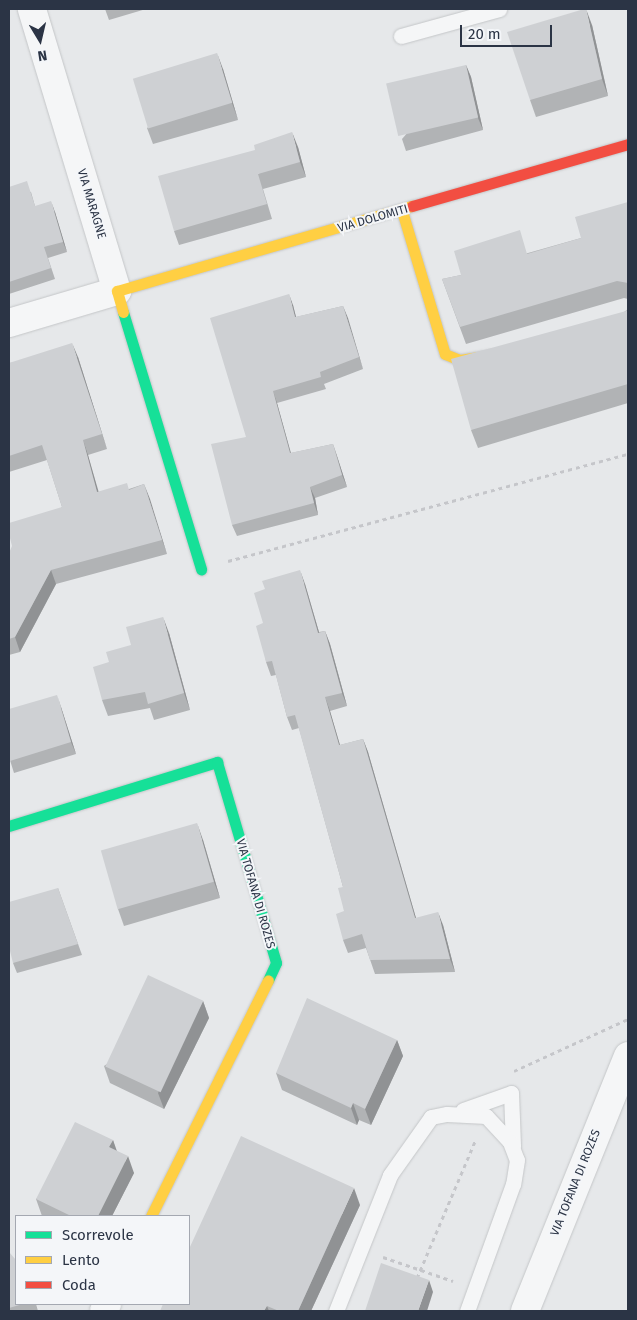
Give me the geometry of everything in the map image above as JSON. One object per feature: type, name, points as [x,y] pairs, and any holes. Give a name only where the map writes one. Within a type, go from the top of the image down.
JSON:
[{"type":"street","name":"VIA MARAGNE","points":[[32,9],[117,291]]},
{"type":"street","name":"VIA DOLOMITI","points":[[117,291],[402,211],[628,144]]},
{"type":"street","points":[[402,211],[445,354],[460,360],[504,350]]},
{"type":"street","points":[[9,323],[117,291],[201,569]]},
{"type":"street","name":"VIA TOFANA DI ROZES","points":[[9,826],[217,762],[276,963],[151,1215]]},
{"type":"street","name":"VIA TOFANA DI ROZES","points":[[525,1311],[628,1056]]},
{"type":"lane","points":[[401,36],[499,9]]},
{"type":"lane","points":[[336,1311],[390,1175],[431,1117],[485,1110],[511,1093],[514,1153],[513,1184],[467,1311]]},
{"type":"lane","points":[[485,1110],[500,1128],[514,1153]]},
{"type":"path","points":[[201,569],[628,454]]},
{"type":"path","points":[[413,1285],[485,1110],[517,1068],[628,1019]]},
{"type":"path","points":[[361,1250],[475,1288]]},
{"type":"building","points":[[586,9],[602,79],[530,100],[507,32]]},
{"type":"building","points":[[217,53],[232,103],[148,128],[133,79]]},
{"type":"building","points":[[466,65],[478,118],[398,136],[386,83]]},
{"type":"building","points":[[292,132],[300,162],[258,174],[267,204],[174,231],[158,176],[255,150],[254,145]]},
{"type":"building","points":[[27,181],[35,206],[51,201],[63,242],[44,247],[51,268],[9,282],[9,187]]},
{"type":"building","points":[[628,202],[628,283],[617,281],[460,327],[442,279],[461,275],[454,251],[520,230],[527,254],[581,238],[575,217]]},
{"type":"building","points":[[289,294],[295,317],[343,306],[359,357],[320,372],[321,377],[273,391],[290,453],[333,444],[342,475],[310,487],[314,503],[232,525],[211,444],[246,437],[210,318]]},
{"type":"building","points":[[628,309],[628,384],[471,430],[451,359]]},
{"type":"building","points":[[72,343],[102,434],[83,440],[97,492],[127,483],[129,490],[144,484],[162,540],[51,570],[15,637],[9,639],[9,553],[12,546],[9,523],[62,507],[42,445],[9,456],[9,363]]},
{"type":"building","points":[[300,570],[318,633],[325,631],[342,693],[325,697],[339,745],[363,739],[415,918],[438,912],[450,959],[370,960],[362,934],[343,940],[336,914],[344,911],[338,888],[343,887],[295,715],[287,717],[272,661],[266,662],[256,626],[263,623],[254,593],[265,589],[262,581]]},
{"type":"building","points":[[163,617],[184,693],[148,704],[145,692],[102,700],[93,667],[109,662],[106,652],[131,645],[126,627]]},
{"type":"building","points":[[57,695],[71,742],[10,761],[9,709]]},
{"type":"building","points":[[197,823],[214,882],[118,909],[101,851]]},
{"type":"building","points":[[58,888],[78,944],[13,963],[9,947],[9,902]]},
{"type":"building","points":[[148,975],[203,1001],[161,1092],[105,1067]]},
{"type":"building","points":[[307,998],[397,1040],[365,1109],[353,1103],[351,1108],[276,1073]]},
{"type":"building","points":[[75,1122],[113,1140],[109,1147],[128,1156],[98,1215],[69,1215],[36,1199]]},
{"type":"building","points":[[241,1136],[354,1188],[298,1311],[279,1311],[267,1306],[264,1311],[160,1311],[163,1305],[190,1305],[190,1247]]},
{"type":"building","points":[[9,1252],[15,1259],[15,1305],[20,1305],[9,1308]]},
{"type":"building","points":[[381,1263],[429,1280],[418,1311],[365,1311]]},
{"type":"traffic: fast","points":[[123,312],[201,569]]},
{"type":"traffic: fast","points":[[9,826],[217,762],[276,963],[268,980]]},
{"type":"traffic: slow","points":[[123,312],[117,291],[412,206]]},
{"type":"traffic: slow","points":[[402,211],[445,354],[460,360],[490,355]]},
{"type":"traffic: slow","points":[[151,1215],[268,980]]},
{"type":"traffic: jam","points":[[412,206],[628,144]]}]
